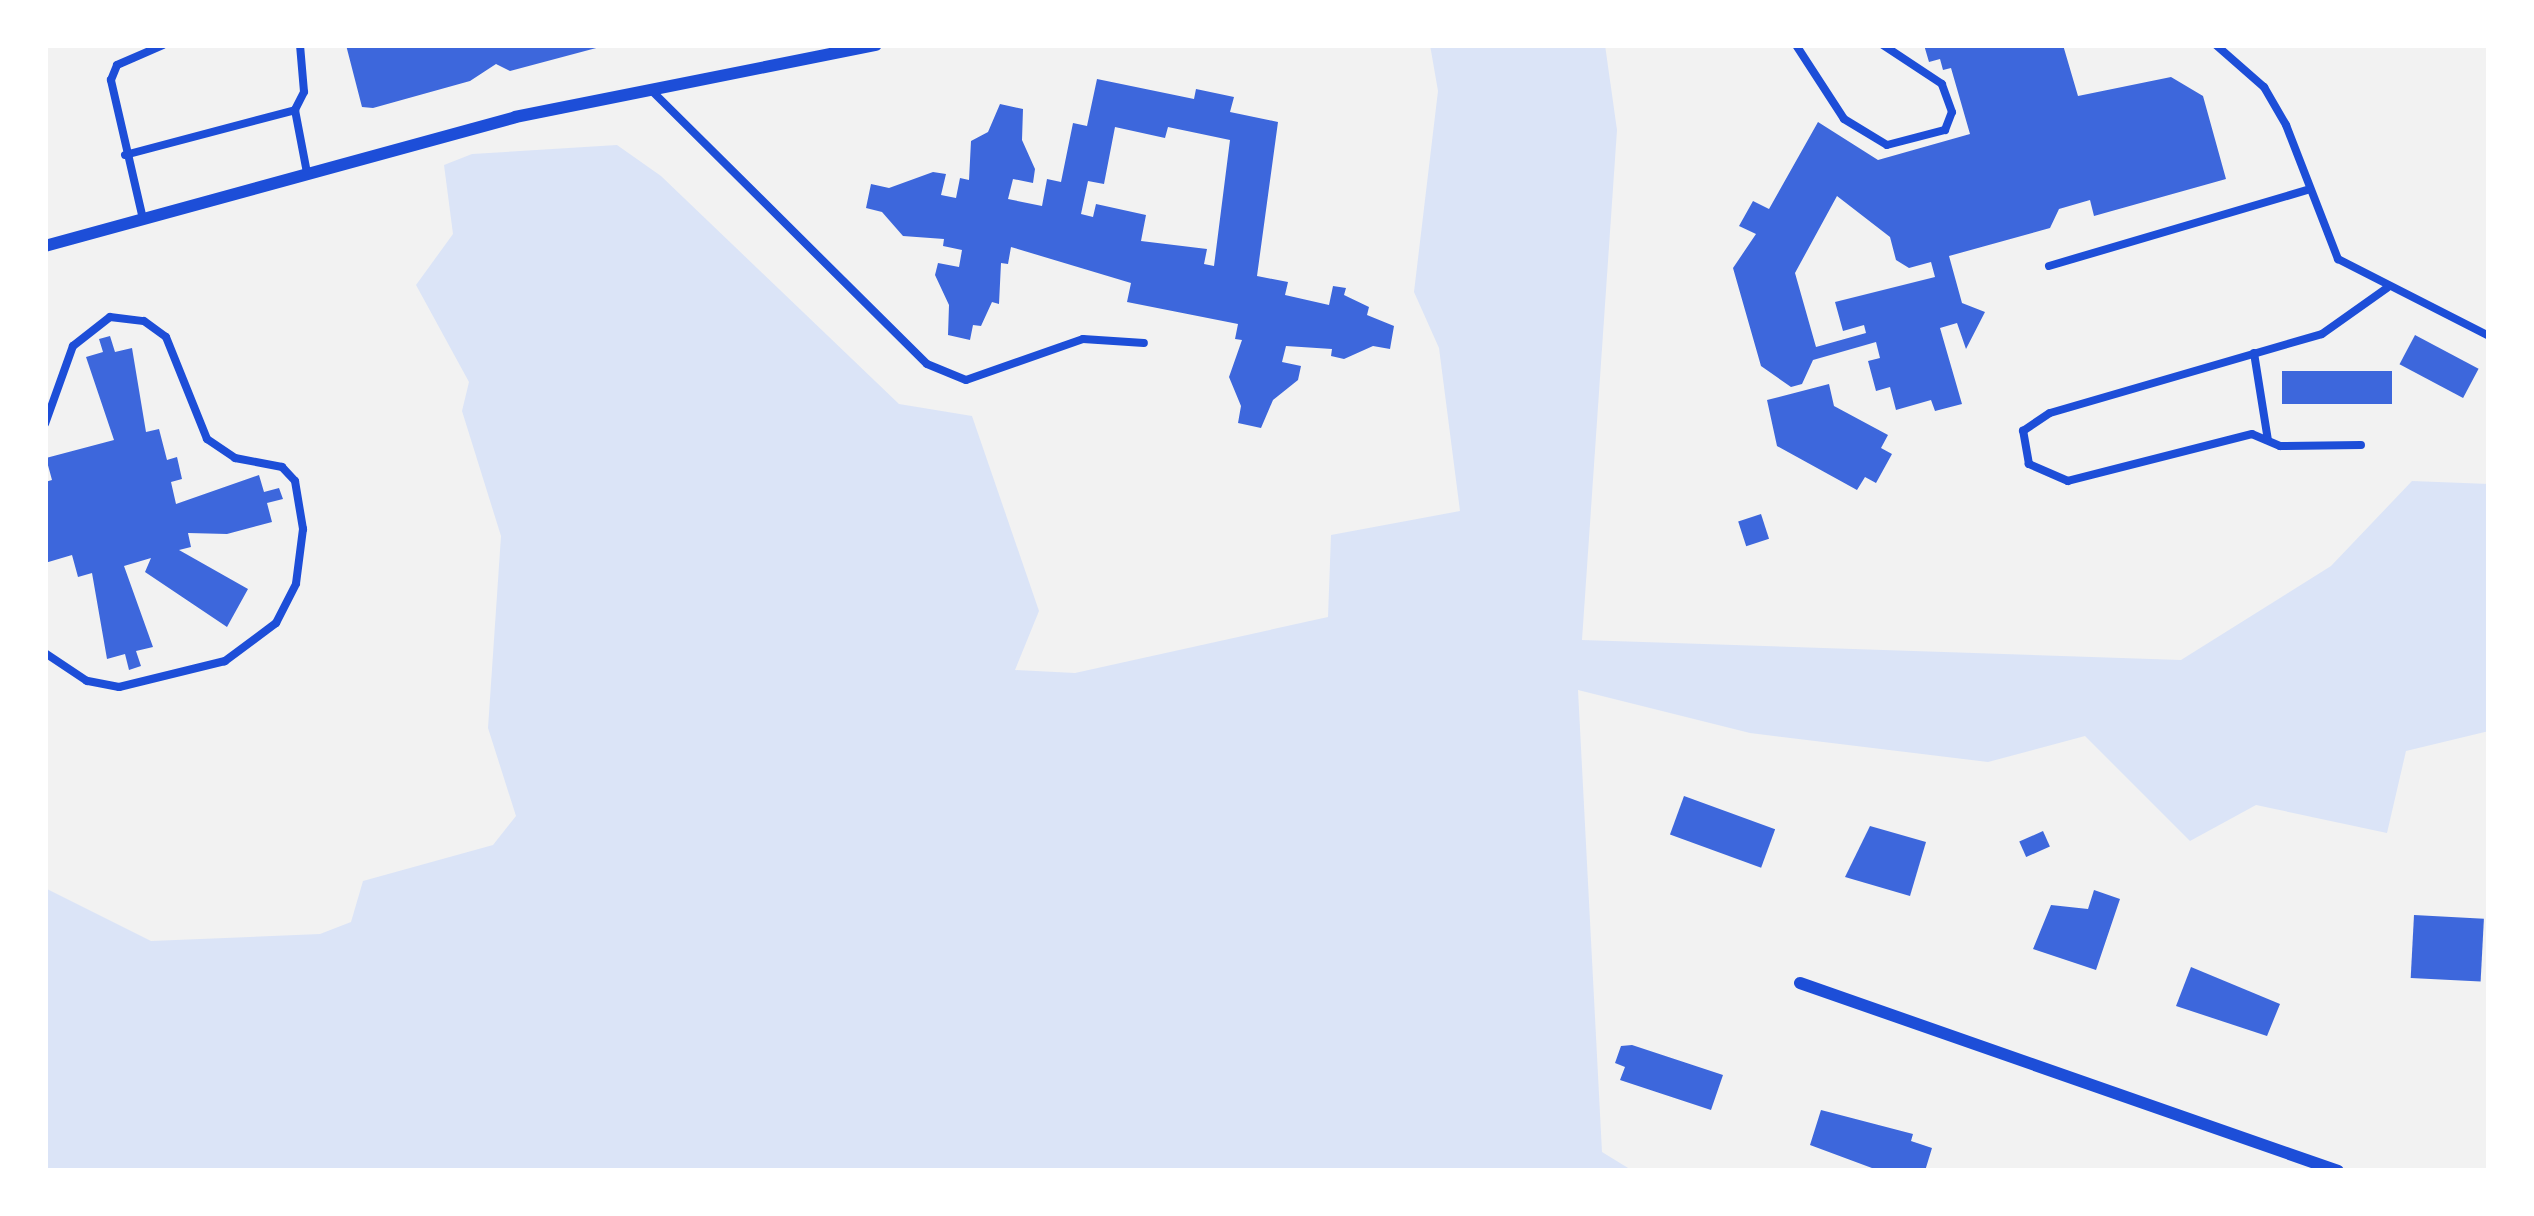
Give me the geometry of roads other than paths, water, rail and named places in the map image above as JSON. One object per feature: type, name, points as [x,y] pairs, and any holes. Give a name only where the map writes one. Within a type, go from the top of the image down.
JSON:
[{"type":"street","points":[[45,246],[308,174],[651,90],[876,45]]},
{"type":"street","points":[[1800,983],[2338,1171]]},
{"type":"lane","points":[[143,219],[111,80],[117,64],[163,45]]},
{"type":"lane","points":[[300,45],[304,92],[295,110],[308,174]]},
{"type":"lane","points":[[1796,45],[1844,119],[1887,145],[1945,130],[1952,112],[1942,84],[1883,45]]},
{"type":"lane","points":[[2216,45],[2264,87],[2338,259],[2386,288],[2489,336]]},
{"type":"lane","points":[[651,90],[926,364],[966,380],[1083,339],[1144,343]]},
{"type":"lane","points":[[125,155],[295,110]]},
{"type":"lane","points":[[2048,266],[2310,189]]},
{"type":"lane","points":[[2361,445],[2267,440],[2252,434],[2068,481],[2029,464],[2023,431],[2050,413],[2321,334],[2386,288]]},
{"type":"lane","points":[[45,424],[73,346],[110,317],[144,320],[166,337],[207,439],[235,458],[282,467],[295,481],[303,529],[296,584],[277,622],[225,661],[119,687],[86,681],[45,653]]},
{"type":"lane","points":[[2254,353],[2267,440]]}]
